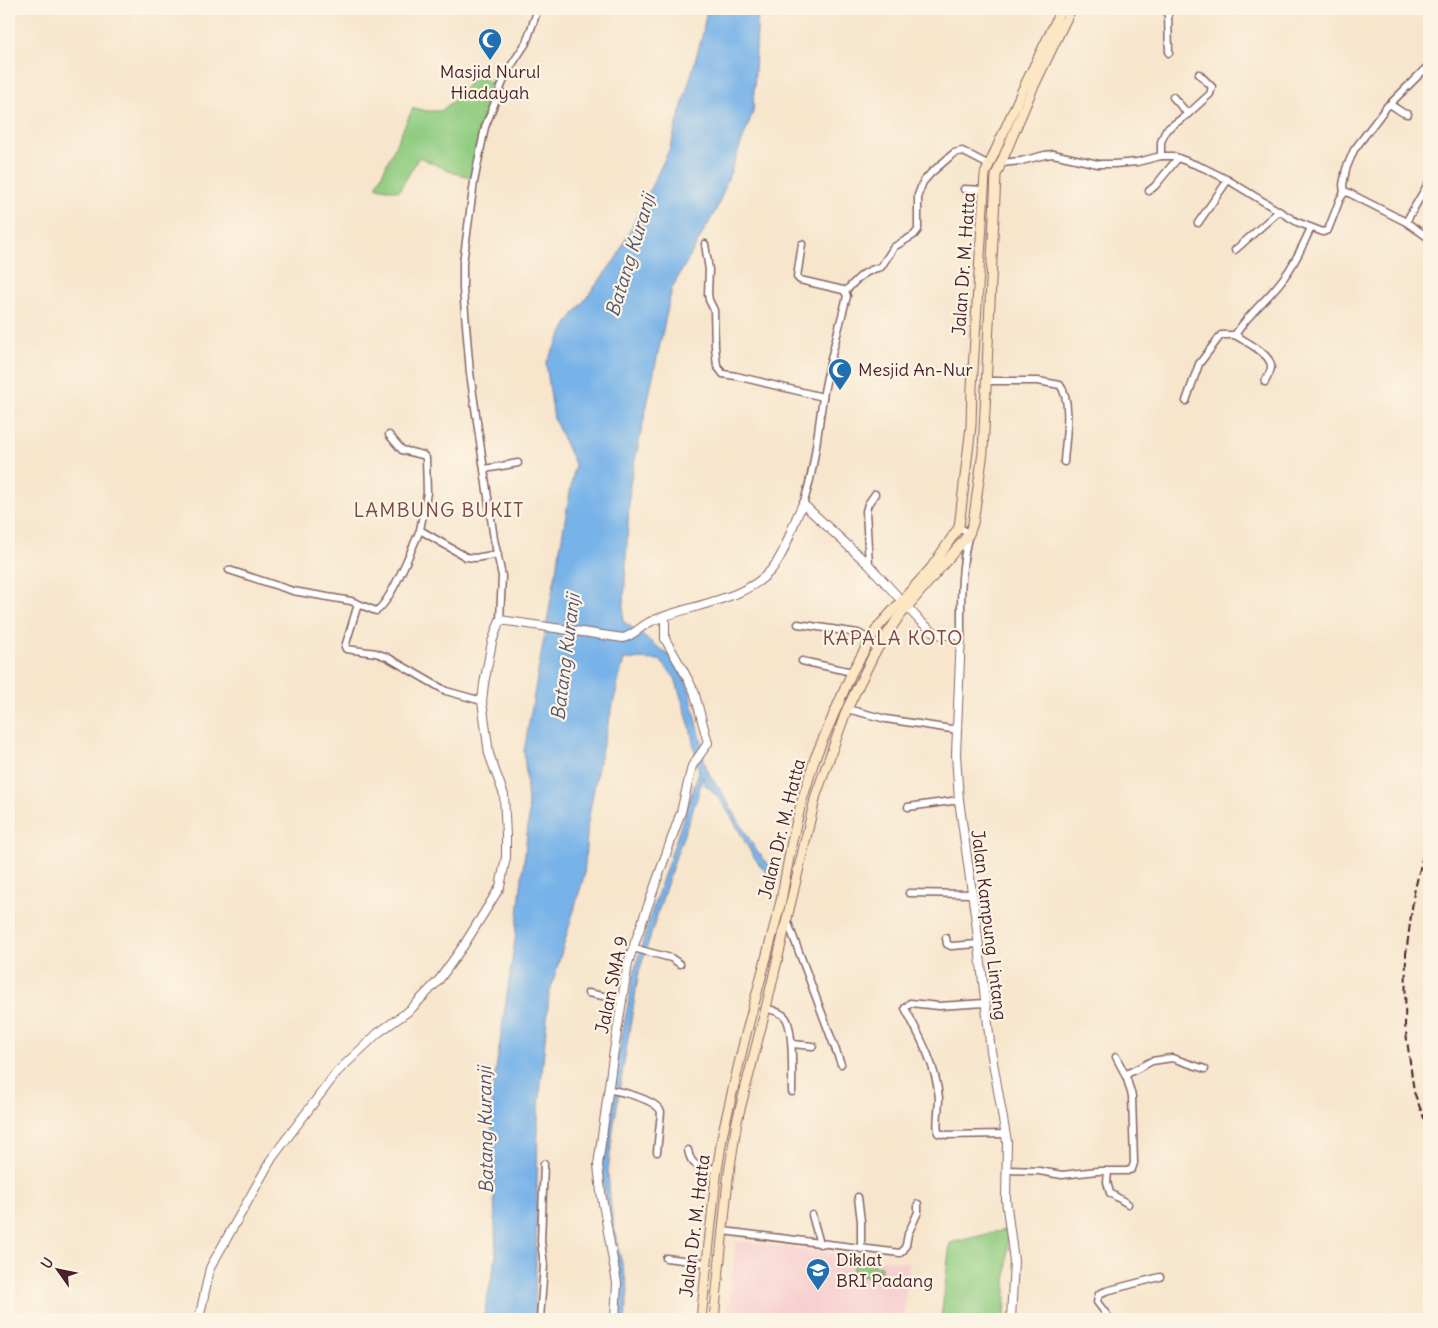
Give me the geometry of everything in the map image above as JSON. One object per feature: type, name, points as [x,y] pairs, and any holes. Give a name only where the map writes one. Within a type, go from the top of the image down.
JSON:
[{"type":"main road","name":"Jalan Dr. M. Hatta","points":[[714,1319],[728,1179],[737,1121],[782,943],[816,795],[848,709],[874,654],[904,604],[960,527],[971,426],[986,174],[1060,9]]},
{"type":"main road","name":"Jalan Dr. M. Hatta","points":[[701,1319],[716,1173],[738,1067],[776,922],[792,841],[807,780],[842,693],[878,627],[904,604],[968,534],[973,523],[983,452],[996,175],[1032,90],[1071,9]]},
{"type":"main road","points":[[975,350],[987,350]]},
{"type":"main road","points":[[716,1173],[728,1179]]},
{"type":"street","points":[[199,1319],[210,1268],[272,1158],[337,1072],[378,1033],[410,1010],[439,980],[469,937],[500,887],[506,857],[504,795],[489,754],[482,701],[492,642],[500,620],[502,576],[494,539],[470,373],[465,325],[463,262],[465,238],[485,127],[507,72],[526,43],[538,9]]},
{"type":"street","points":[[1165,9],[1168,14],[1169,53]]},
{"type":"street","points":[[1001,163],[1021,161],[1045,154],[1098,164],[1137,162],[1161,156],[1173,156],[1228,180],[1278,212],[1323,232],[1328,230],[1344,193],[1343,185],[1346,169],[1354,150],[1389,105],[1429,65]]},
{"type":"street","points":[[1161,156],[1161,142],[1166,130],[1188,114],[1210,94],[1212,87],[1199,74]]},
{"type":"street","points":[[1173,97],[1188,114]]},
{"type":"street","points":[[1389,105],[1404,114],[1408,114]]},
{"type":"street","points":[[845,292],[868,270],[880,267],[894,247],[914,234],[918,226],[918,195],[923,182],[931,173],[954,153],[962,151],[989,165]]},
{"type":"street","points":[[1149,190],[1156,186],[1178,158]]},
{"type":"street","points":[[1198,223],[1228,180]]},
{"type":"street","points":[[1406,222],[1429,182]]},
{"type":"street","points":[[964,189],[985,190]]},
{"type":"street","points":[[1344,193],[1348,192],[1406,222],[1429,238]]},
{"type":"street","points":[[1235,250],[1278,212]]},
{"type":"street","points":[[1234,335],[1246,318],[1286,275],[1311,228]]},
{"type":"street","points":[[705,244],[710,270],[708,294],[714,310],[715,347],[720,372],[823,397]]},
{"type":"street","points":[[500,620],[623,638],[653,620],[727,596],[763,579],[773,569],[783,551],[809,486],[830,358],[847,296],[843,290],[800,280],[797,276],[802,244]]},
{"type":"street","points":[[1186,401],[1202,358],[1221,335],[1234,335],[1259,350],[1270,361],[1271,368],[1265,382]]},
{"type":"street","points":[[986,381],[1038,381],[1060,385],[1064,390],[1067,402],[1064,462]]},
{"type":"street","points":[[229,570],[293,592],[351,601],[376,611],[383,606],[420,530],[427,493],[426,458],[423,455],[402,450],[389,435]]},
{"type":"street","points":[[485,469],[518,463]]},
{"type":"street","points":[[869,565],[866,511],[868,504],[875,494]]},
{"type":"street","points":[[802,504],[869,565],[920,621],[932,631],[942,635],[961,635]]},
{"type":"street","points":[[960,527],[968,534]]},
{"type":"street","points":[[420,530],[466,557],[475,558],[498,554]]},
{"type":"street","name":"Jalan Kampung Lintang","points":[[968,534],[964,550],[961,581],[962,604],[956,754],[959,800],[994,1074],[1008,1154],[1006,1200],[1014,1261],[1011,1319]]},
{"type":"street","points":[[358,604],[345,647],[346,650],[376,653],[387,657],[446,691],[482,701]]},
{"type":"street","name":"Jalan SMA 9","points":[[615,1319],[617,1283],[599,1178],[600,1156],[613,1091],[623,1000],[636,949],[681,812],[688,776],[694,761],[708,743],[694,691],[684,670],[667,645],[664,633],[665,617]]},
{"type":"street","points":[[798,624],[858,633],[871,640]]},
{"type":"street","points":[[802,662],[852,672]]},
{"type":"street","points":[[848,709],[903,722],[958,730]]},
{"type":"street","points":[[908,807],[959,800]]},
{"type":"street","points":[[909,893],[972,894]]},
{"type":"street","points":[[787,919],[841,1064]]},
{"type":"street","points":[[946,938],[947,944],[951,946],[978,944]]},
{"type":"street","points":[[636,949],[671,958],[680,964]]},
{"type":"street","points":[[588,993],[623,1000]]},
{"type":"street","points":[[985,1003],[939,1006],[910,1003],[905,1008],[928,1051],[935,1076],[939,1098],[938,1132],[947,1135],[1006,1134]]},
{"type":"street","points":[[766,1008],[785,1017],[792,1044],[792,1092]]},
{"type":"street","points":[[792,1044],[813,1046]]},
{"type":"street","points":[[1007,1170],[1039,1171],[1062,1175],[1097,1171],[1130,1171],[1134,1167],[1132,1096],[1126,1075],[1116,1057]]},
{"type":"street","points":[[1126,1075],[1152,1061],[1172,1058],[1205,1069]]},
{"type":"street","points":[[613,1091],[649,1101],[660,1108],[657,1152]]},
{"type":"street","points":[[688,1150],[692,1163],[716,1173]]},
{"type":"street","points":[[540,1319],[544,1265],[541,1241],[544,1164]]},
{"type":"street","points":[[1108,1172],[1107,1182],[1110,1193],[1128,1204]]},
{"type":"street","points":[[858,1197],[861,1222],[861,1249]]},
{"type":"street","points":[[723,1231],[900,1253],[906,1245],[918,1204]]},
{"type":"street","points":[[812,1215],[820,1244]]},
{"type":"street","points":[[666,1258],[706,1263]]},
{"type":"street","points":[[1110,1319],[1098,1302],[1100,1294],[1160,1277]]},
{"type":"shaded area","name":"Diklat BRI Padang","points":[[736,1241],[909,1263],[904,1319],[727,1319]]},
{"type":"green space","points":[[476,74],[495,85],[474,178],[454,173],[419,157],[399,191],[376,187],[413,108],[441,111],[459,96]]},
{"type":"green space","points":[[1008,1229],[1005,1319],[941,1319],[950,1243]]},
{"type":"green space","points":[[854,1262],[881,1266],[880,1278],[852,1274]]},
{"type":"water","name":"Batang Kuranji","points":[[707,9],[758,9],[753,112],[717,208],[672,288],[630,484],[623,621],[674,659],[688,685],[703,747],[704,761],[710,776],[722,792],[754,847],[777,875],[777,882],[765,872],[756,860],[725,806],[704,784],[703,776],[639,972],[613,1130],[608,1171],[610,1199],[617,1243],[628,1289],[625,1319],[620,1319],[621,1291],[608,1223],[602,1163],[618,1057],[634,972],[651,914],[699,772],[690,727],[675,678],[660,660],[624,659],[600,757],[588,821],[584,876],[549,995],[538,1118],[535,1319],[483,1319],[496,1256],[491,1103],[515,940],[529,816],[524,751],[575,464],[554,419],[546,363],[569,321],[617,257],[670,148],[702,37]]},
{"type":"railway","points":[[1429,831],[1414,893],[1406,954],[1405,1025],[1414,1092],[1429,1131]]},
{"type":"place","name":"Masjid Nurul Hiadayah","points":[[490,61]]},
{"type":"place","name":"Mesjid An-Nur","points":[[840,391]]},
{"type":"place","name":"Diklat BRI Padang","points":[[818,1291]]},
{"type":"district","name":"LAMBUNG BUKIT","points":[[439,510]]},
{"type":"district","name":"KAPALA KOTO","points":[[893,638]]}]
